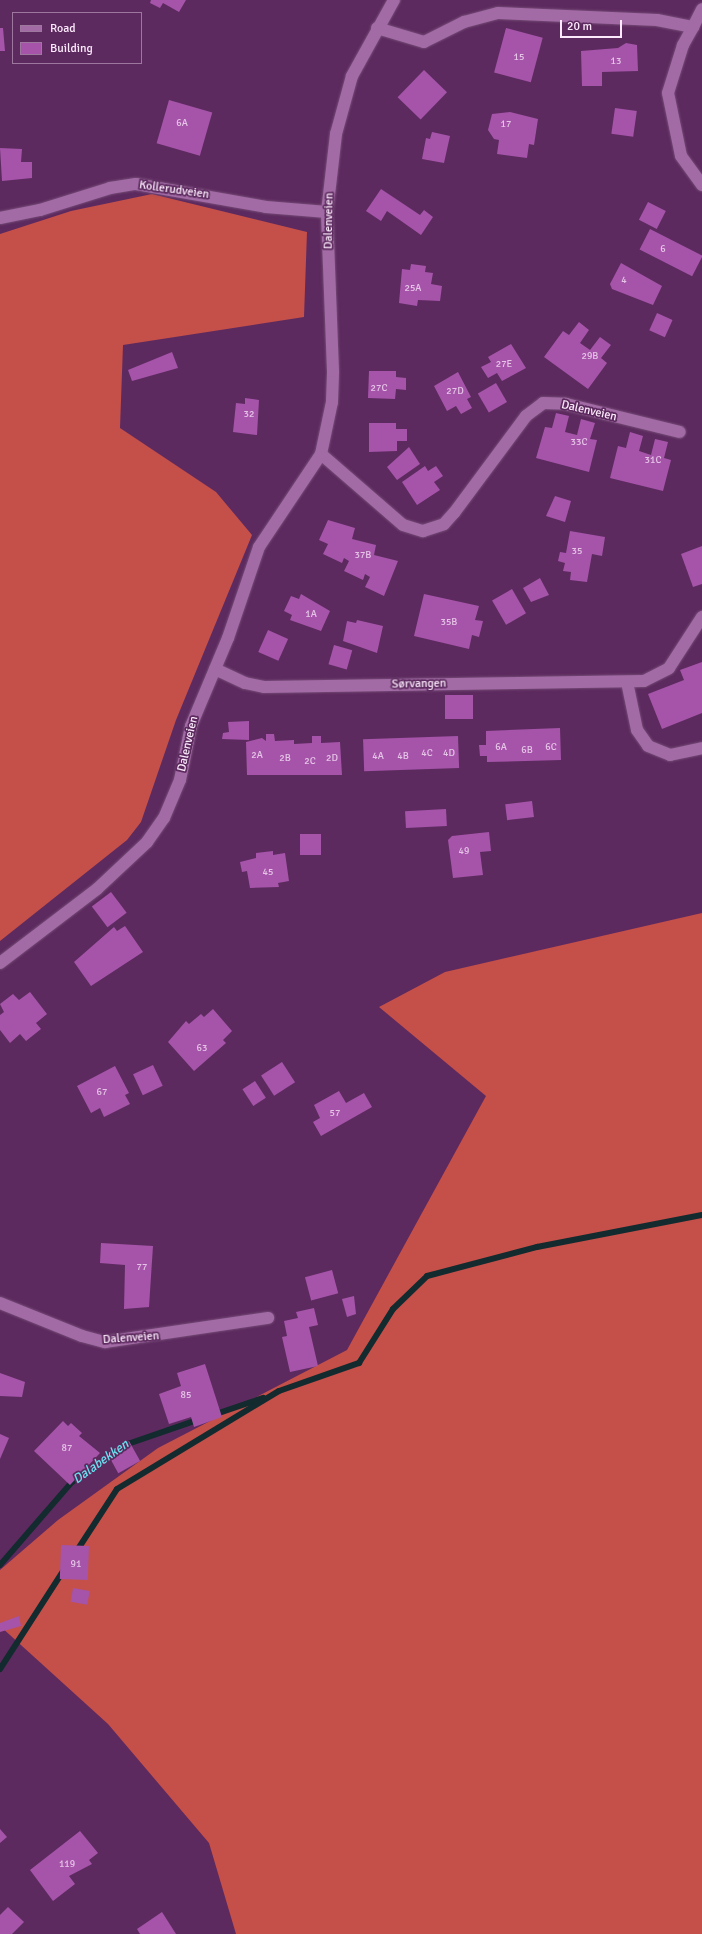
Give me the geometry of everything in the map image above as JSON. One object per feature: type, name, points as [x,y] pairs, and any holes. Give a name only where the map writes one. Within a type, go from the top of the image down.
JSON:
[{"type":"street","name":"Dalenveien","points":[[0,963],[97,889],[147,842],[174,799],[191,726],[215,669],[259,547],[320,454],[332,402],[333,371],[327,212],[336,134],[352,76],[377,28],[394,0]]},
{"type":"street","points":[[702,9],[683,46],[668,94],[681,156],[702,185]]},
{"type":"street","points":[[377,28],[424,42],[464,22],[498,13],[657,20],[693,27]]},
{"type":"street","name":"Kollerudveien","points":[[0,218],[40,210],[110,188],[136,184],[266,207],[327,212]]},
{"type":"street","name":"Dalenveien","points":[[320,454],[403,525],[423,532],[444,524],[454,513],[526,416],[542,403],[566,404],[680,432]]},
{"type":"street","name":"Sørvangen","points":[[215,669],[244,683],[264,687],[644,681],[669,668],[702,617]]},
{"type":"street","points":[[627,682],[637,730],[648,746],[670,755],[702,748]]},
{"type":"street","name":"Dalenveien","points":[[0,1303],[82,1336],[105,1342],[268,1318]]},
{"type":"shaded area","points":[[152,194],[307,232],[304,317],[123,345],[120,428],[216,492],[252,535],[176,720],[141,822],[127,840],[0,941],[0,234],[71,211]]},
{"type":"shaded area","points":[[702,913],[702,1934],[236,1934],[209,1843],[108,1724],[0,1626],[0,1570],[58,1520],[158,1448],[347,1350],[486,1096],[379,1007],[445,972]]},
{"type":"building","points":[[151,0],[186,0],[179,12],[163,3],[160,8],[150,3]]},
{"type":"building","points":[[0,28],[3,28],[5,51],[0,51]]},
{"type":"building","points":[[506,28],[543,38],[531,82],[494,72]]},
{"type":"building","points":[[626,43],[637,45],[638,71],[602,72],[602,86],[582,86],[581,51],[618,48]]},
{"type":"building","points":[[424,70],[447,92],[421,120],[398,97]]},
{"type":"building","points":[[169,100],[212,112],[200,156],[157,143]]},
{"type":"building","points":[[615,108],[637,111],[633,137],[611,134]]},
{"type":"building","points":[[510,112],[538,119],[534,145],[529,144],[527,158],[497,154],[499,140],[494,139],[488,130],[492,114]]},
{"type":"building","points":[[432,132],[450,136],[444,163],[422,159],[426,138],[430,139]]},
{"type":"building","points":[[0,148],[22,149],[21,162],[32,162],[32,178],[2,181]]},
{"type":"building","points":[[381,189],[420,215],[424,210],[433,217],[421,235],[387,211],[381,221],[366,211]]},
{"type":"building","points":[[648,202],[666,211],[657,229],[639,220]]},
{"type":"building","points":[[650,229],[702,255],[692,276],[640,249]]},
{"type":"building","points":[[621,263],[662,286],[653,305],[612,289],[610,284]]},
{"type":"building","points":[[411,264],[426,266],[425,272],[433,273],[431,284],[442,286],[440,301],[418,300],[417,306],[399,303],[402,269],[410,270]]},
{"type":"building","points":[[657,313],[673,320],[665,337],[649,330]]},
{"type":"building","points":[[579,322],[589,330],[580,343],[590,350],[600,337],[611,345],[601,358],[607,363],[588,389],[544,357],[563,331],[569,335]]},
{"type":"building","points":[[511,344],[526,368],[502,381],[497,373],[488,378],[481,367],[491,362],[488,357]]},
{"type":"building","points":[[172,352],[178,368],[132,381],[128,370]]},
{"type":"building","points":[[369,371],[396,371],[396,377],[406,378],[406,390],[396,389],[395,399],[368,398]]},
{"type":"building","points":[[458,372],[471,397],[467,399],[472,408],[461,414],[456,406],[447,411],[434,386]]},
{"type":"building","points":[[496,383],[507,402],[489,413],[478,394]]},
{"type":"building","points":[[245,398],[259,400],[257,435],[233,432],[236,403],[245,404]]},
{"type":"building","points":[[556,413],[569,416],[565,432],[577,435],[581,419],[595,423],[590,439],[597,440],[589,472],[536,458],[545,427],[552,428]]},
{"type":"building","points":[[369,423],[396,423],[396,429],[407,429],[407,441],[397,441],[397,451],[369,452]]},
{"type":"building","points":[[630,432],[643,436],[639,451],[651,455],[655,439],[668,442],[664,458],[671,460],[663,491],[610,478],[618,446],[626,448]]},
{"type":"building","points":[[409,447],[420,464],[397,480],[387,467]]},
{"type":"building","points":[[425,466],[428,471],[436,466],[443,476],[434,482],[440,490],[417,505],[402,482]]},
{"type":"building","points":[[555,496],[571,501],[565,522],[546,516]]},
{"type":"building","points":[[328,520],[355,528],[352,539],[376,545],[374,555],[398,561],[384,596],[365,587],[370,577],[365,574],[363,580],[344,571],[349,561],[344,558],[342,563],[323,554],[328,544],[319,540]]},
{"type":"building","points":[[570,531],[605,537],[602,556],[592,554],[587,582],[570,580],[571,572],[563,571],[565,563],[558,561],[560,552],[566,553]]},
{"type":"building","points":[[702,546],[702,584],[693,587],[681,554]]},
{"type":"building","points":[[540,578],[549,595],[531,602],[523,588]]},
{"type":"building","points":[[512,589],[526,613],[506,625],[492,600]]},
{"type":"building","points":[[301,594],[330,611],[321,631],[290,620],[292,615],[284,611],[291,596],[299,599]]},
{"type":"building","points":[[424,594],[479,606],[475,620],[483,621],[479,637],[472,635],[469,649],[414,636]]},
{"type":"building","points":[[357,620],[383,626],[377,653],[343,641],[347,621],[356,623]]},
{"type":"building","points":[[268,630],[288,639],[278,661],[258,652]]},
{"type":"building","points":[[334,645],[352,650],[347,669],[328,664]]},
{"type":"building","points":[[702,662],[702,713],[662,729],[648,694],[684,680],[680,670]]},
{"type":"building","points":[[445,695],[473,695],[473,719],[445,719]]},
{"type":"building","points":[[249,721],[249,740],[222,739],[223,733],[229,732],[228,722]]},
{"type":"building","points":[[560,728],[561,760],[487,762],[487,756],[480,756],[479,745],[486,745],[486,731]]},
{"type":"building","points":[[266,734],[274,734],[275,741],[294,740],[294,744],[312,743],[312,736],[321,736],[321,743],[340,742],[342,775],[247,775],[246,742],[262,738],[266,741]]},
{"type":"building","points":[[458,736],[459,768],[364,771],[363,739]]},
{"type":"building","points":[[532,801],[534,817],[507,820],[505,804]]},
{"type":"building","points":[[446,809],[447,826],[406,828],[405,811]]},
{"type":"building","points":[[489,832],[491,851],[480,852],[483,875],[453,878],[448,840],[452,836]]},
{"type":"building","points":[[300,834],[321,834],[321,855],[300,855]]},
{"type":"building","points":[[273,851],[273,855],[285,853],[289,881],[278,883],[279,887],[250,888],[247,871],[242,872],[240,862],[256,858],[256,853]]},
{"type":"building","points":[[111,892],[127,913],[107,927],[92,906]]},
{"type":"building","points":[[125,926],[143,952],[91,986],[74,962],[114,927],[117,931]]},
{"type":"building","points":[[30,992],[47,1014],[36,1023],[41,1029],[26,1041],[20,1034],[10,1043],[0,1030],[0,1015],[4,1012],[0,1004],[13,994],[19,1000]]},
{"type":"building","points":[[213,1009],[232,1031],[223,1040],[226,1043],[194,1071],[168,1042],[186,1021],[189,1024],[201,1014],[204,1017]]},
{"type":"building","points":[[282,1062],[295,1082],[274,1096],[261,1076]]},
{"type":"building","points":[[153,1065],[163,1086],[143,1095],[133,1074]]},
{"type":"building","points":[[115,1066],[129,1093],[125,1095],[130,1104],[104,1117],[100,1108],[91,1113],[77,1086]]},
{"type":"building","points":[[255,1081],[266,1098],[253,1106],[242,1089]]},
{"type":"building","points":[[339,1091],[346,1103],[364,1093],[372,1107],[321,1136],[313,1122],[320,1118],[314,1105]]},
{"type":"building","points":[[101,1243],[153,1246],[149,1307],[124,1309],[125,1265],[100,1263]]},
{"type":"building","points":[[332,1270],[338,1293],[311,1300],[305,1277]]},
{"type":"building","points":[[354,1296],[356,1314],[347,1317],[342,1299]]},
{"type":"building","points":[[314,1308],[318,1325],[309,1327],[318,1366],[290,1372],[282,1337],[287,1336],[284,1321],[298,1318],[296,1312]]},
{"type":"building","points":[[205,1364],[222,1417],[194,1427],[191,1417],[169,1424],[159,1394],[181,1386],[177,1373]]},
{"type":"building","points":[[0,1373],[25,1382],[22,1397],[0,1396]]},
{"type":"building","points":[[63,1421],[68,1426],[71,1423],[82,1433],[79,1436],[100,1453],[70,1485],[34,1451]]},
{"type":"building","points":[[0,1434],[9,1438],[0,1459]]},
{"type":"building","points":[[129,1441],[140,1461],[118,1473],[107,1453]]},
{"type":"building","points":[[61,1545],[89,1546],[88,1580],[60,1579]]},
{"type":"building","points":[[73,1588],[90,1591],[87,1605],[71,1602]]},
{"type":"building","points":[[19,1616],[21,1626],[0,1632],[0,1623]]},
{"type":"building","points":[[0,1829],[7,1837],[0,1843]]},
{"type":"building","points":[[80,1831],[98,1853],[89,1860],[92,1864],[69,1876],[75,1884],[53,1901],[30,1870]]},
{"type":"building","points":[[8,1907],[24,1922],[12,1934],[0,1934],[0,1915]]},
{"type":"building","points":[[162,1912],[176,1934],[140,1934],[137,1929]]},
{"type":"waterway","points":[[76,1552],[117,1489],[279,1391],[359,1363],[393,1309],[427,1276],[537,1247],[702,1215]]},
{"type":"waterway","name":"Dalabekken","points":[[213,1415],[263,1398]]},
{"type":"waterway","name":"Dalabekken","points":[[122,1446],[200,1419]]},
{"type":"waterway","name":"Dalabekken","points":[[0,1565],[72,1482],[115,1451]]},
{"type":"waterway","points":[[0,1669],[65,1568]]}]
